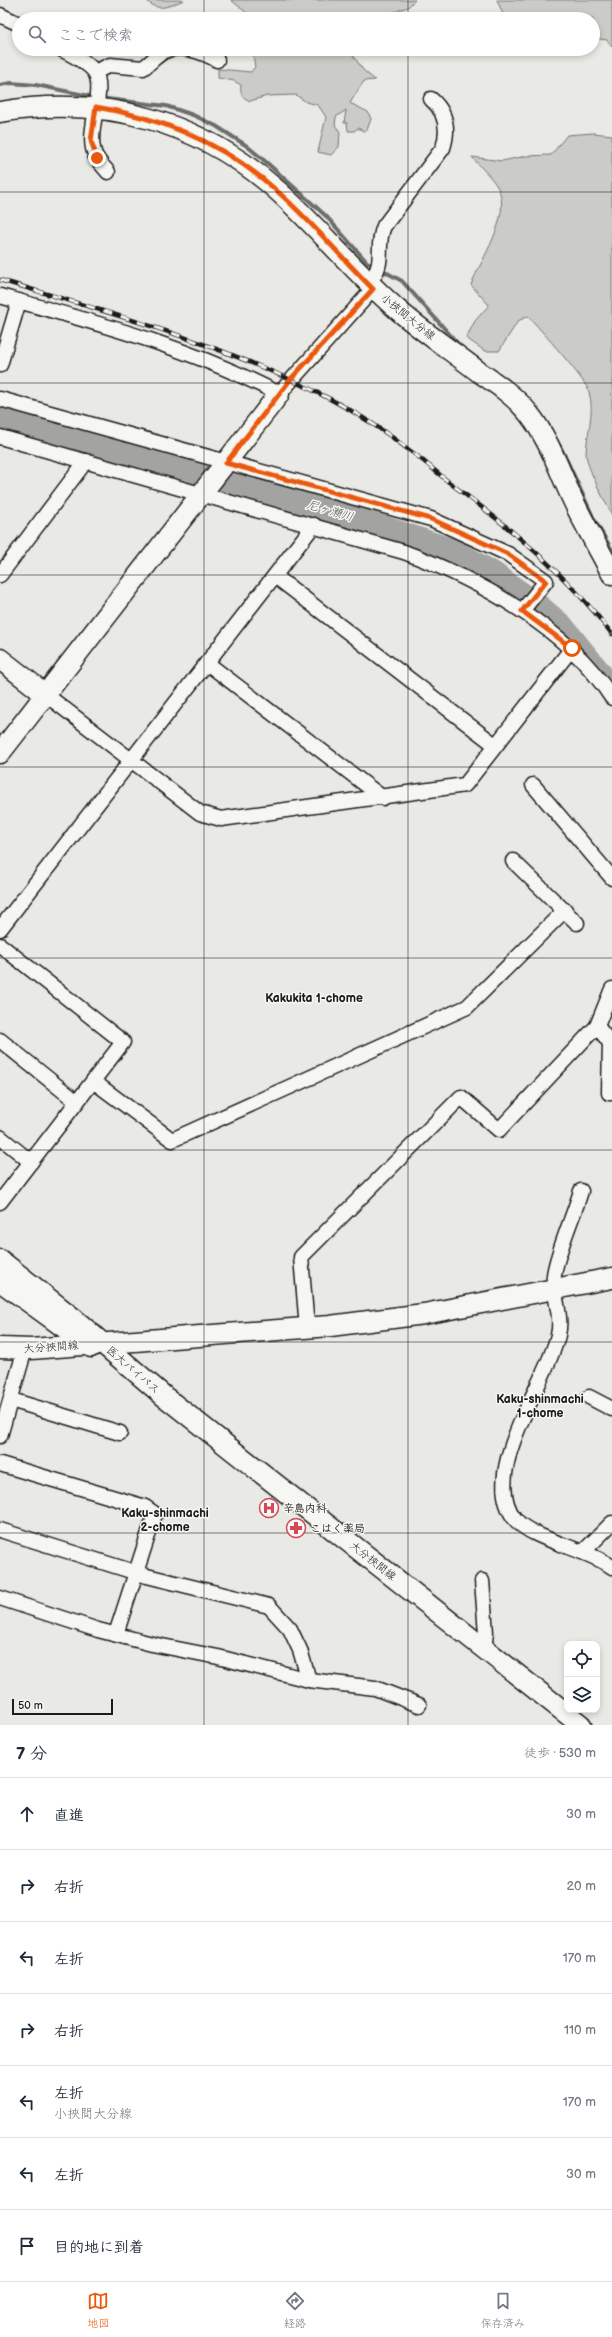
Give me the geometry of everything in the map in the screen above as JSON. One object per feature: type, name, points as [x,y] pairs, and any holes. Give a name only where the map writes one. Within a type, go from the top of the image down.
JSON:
[{"type":"main road","name":"小挾間大分線","points":[[0,112],[97,100],[117,111],[172,127],[234,158],[278,192],[371,286],[426,333],[507,393],[528,413],[547,442],[573,500],[612,574]]},
{"type":"main road","points":[[0,753],[202,491],[279,394]]},
{"type":"main road","points":[[0,659],[46,694]]},
{"type":"main road","name":"医大バイパス","points":[[0,1260],[95,1344]]},
{"type":"main road","name":"大分挾間線","points":[[0,1348],[25,1349],[307,1328],[424,1314],[612,1278]]},
{"type":"main road","name":"医大バイパス","points":[[0,1281],[95,1344],[165,1397]]},
{"type":"main road","name":"大分挾間線","points":[[165,1397],[581,1725]]},
{"type":"street","points":[[0,15],[12,21]]},
{"type":"street","points":[[71,56],[95,72],[97,77],[97,100],[91,141],[94,154],[108,172]]},
{"type":"street","points":[[95,72],[110,64],[143,68],[157,56]]},
{"type":"street","points":[[209,56],[217,60]]},
{"type":"street","points":[[0,296],[180,351],[252,380],[279,394],[371,286],[379,271],[382,250],[381,236],[384,226],[405,202],[443,148],[447,134],[445,117],[431,99]]},
{"type":"street","points":[[0,365],[19,301]]},
{"type":"street","points":[[0,399],[223,466],[431,519],[508,554],[546,581],[525,607]]},
{"type":"street","points":[[0,437],[202,491],[382,545],[449,569],[525,607],[572,648],[612,698]]},
{"type":"street","points":[[0,574],[86,461]]},
{"type":"street","points":[[0,929],[314,525]]},
{"type":"street","points":[[275,576],[495,745]]},
{"type":"street","points":[[46,694],[200,813],[216,819],[383,798],[464,786],[572,648]]},
{"type":"street","points":[[208,663],[383,798]]},
{"type":"street","points":[[533,785],[612,878]]},
{"type":"street","points":[[513,861],[577,923]]},
{"type":"street","points":[[93,1081],[172,1140],[467,1007],[565,910]]},
{"type":"street","points":[[0,945],[123,1042],[0,1202]]},
{"type":"street","points":[[307,1328],[300,1263],[301,1257],[306,1251],[461,1097],[499,1130],[598,1026],[612,989]]},
{"type":"street","points":[[598,1026],[610,1043],[609,1093],[612,1093]]},
{"type":"street","points":[[0,1040],[77,1102]]},
{"type":"street","points":[[0,1137],[31,1162]]},
{"type":"street","points":[[581,1191],[556,1266],[555,1290],[559,1333],[516,1433],[503,1480],[503,1491],[508,1507],[518,1522],[560,1544],[584,1552],[612,1567]]},
{"type":"street","points":[[0,1436],[25,1349]]},
{"type":"street","points":[[590,1397],[612,1409]]},
{"type":"street","points":[[11,1400],[120,1433]]},
{"type":"street","points":[[0,1464],[152,1510],[155,1514],[116,1634]]},
{"type":"street","points":[[584,1552],[612,1523]]},
{"type":"street","points":[[0,1530],[209,1592],[253,1600],[269,1606],[290,1629],[300,1650],[310,1680]]},
{"type":"street","points":[[482,1581],[486,1633],[484,1649]]},
{"type":"street","points":[[0,1598],[116,1634],[310,1680],[375,1688],[419,1705]]},
{"type":"shaded area","points":[[146,0],[184,0],[169,6],[159,7],[150,4]]},
{"type":"shaded area","points":[[231,0],[415,0],[408,7],[394,12],[246,12]]},
{"type":"shaded area","points":[[497,0],[612,0],[612,47],[607,40],[600,39],[600,12],[502,12]]},
{"type":"shaded area","points":[[253,56],[354,56],[363,70],[375,80],[364,81],[350,103],[368,112],[371,119],[367,130],[363,131],[358,128],[354,131],[348,131],[347,123],[344,123],[346,110],[336,117],[335,125],[340,132],[339,147],[331,155],[318,152],[326,117],[318,105],[306,102],[296,95],[267,96],[250,101],[242,95],[241,85],[234,81],[218,78],[218,69],[251,72],[255,67]]},
{"type":"shaded area","points":[[593,133],[612,135],[612,515],[589,467],[586,453],[591,400],[586,386],[572,366],[528,316],[518,321],[499,351],[485,351],[466,338],[475,321],[489,305],[471,285],[494,237],[501,211],[501,199],[498,188],[472,157],[502,161],[526,156],[551,155],[567,135]]},
{"type":"waterway","points":[[0,85],[11,83],[36,85],[99,98],[166,106],[193,115],[216,126],[247,146],[326,216],[367,262],[402,281],[461,347]]},
{"type":"waterway","name":"尼ヶ瀬川","points":[[0,417],[362,520],[454,551],[494,574],[536,604],[562,626],[600,673]]},
{"type":"waterway","points":[[548,425],[563,452],[595,521],[612,550]]},
{"type":"railway","points":[[0,280],[126,318],[209,346],[291,380],[350,410],[381,429],[415,454],[448,482],[518,536],[577,592],[612,634]]},
{"type":"place","name":"辛島内科","points":[[269,1508]]},
{"type":"place","name":"こはく薬局","points":[[296,1528]]},
{"type":"district","name":"Kakukita 1-chome","points":[[314,998]]},
{"type":"district","name":"Kaku-shinmachi 1-chome","points":[[540,1406]]},
{"type":"district","name":"Kaku-shinmachi 2-chome","points":[[165,1520]]},
{"type":"route","points":[[97,158],[94,154],[91,141],[96,107],[150,119],[188,133],[234,158],[265,180],[288,201],[373,289],[290,380],[226,463],[397,508],[454,528],[508,554],[546,581],[522,611],[558,636],[572,648]]}]
